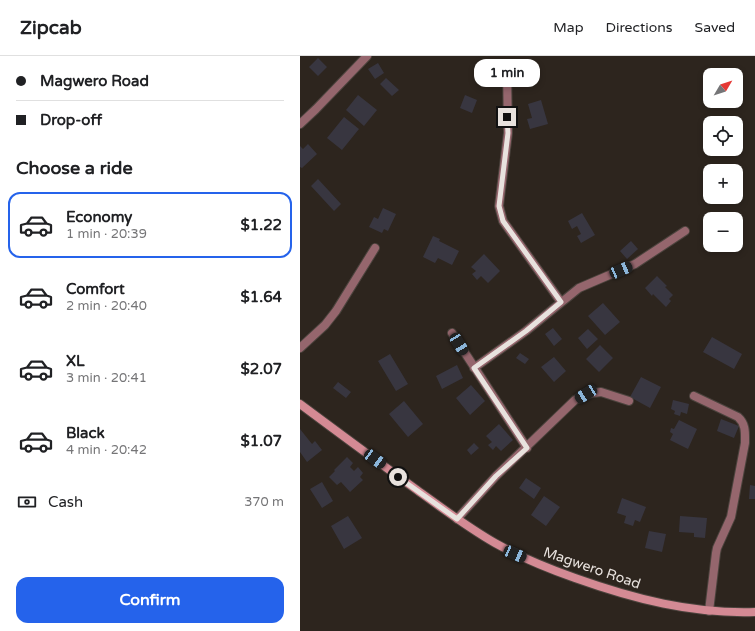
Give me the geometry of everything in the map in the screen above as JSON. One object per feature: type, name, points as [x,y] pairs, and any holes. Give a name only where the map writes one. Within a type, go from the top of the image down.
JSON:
[{"type":"street","points":[[300,124],[367,56]]},
{"type":"street","points":[[507,70],[508,133],[499,206],[503,221],[561,302]]},
{"type":"street","points":[[474,368],[526,331],[579,288],[635,264],[685,231]]},
{"type":"street","points":[[300,348],[336,311],[375,248]]},
{"type":"street","points":[[452,333],[527,448]]},
{"type":"street","points":[[457,519],[491,482],[575,400],[586,394],[601,392],[629,401]]},
{"type":"street","points":[[694,396],[738,417],[744,423],[745,431],[745,443],[731,517],[716,552],[709,611]]},
{"type":"street","name":"Magwero Road","points":[[300,404],[457,519],[515,554],[562,573],[630,596],[709,611],[755,612]]},
{"type":"building","points":[[318,58],[327,67],[318,76],[309,67]]},
{"type":"building","points":[[378,63],[384,73],[375,79],[368,69]]},
{"type":"building","points":[[386,78],[399,90],[392,96],[380,84]]},
{"type":"building","points":[[358,95],[377,110],[364,126],[346,110]]},
{"type":"building","points":[[465,95],[477,100],[472,113],[460,108]]},
{"type":"building","points":[[541,100],[548,124],[530,129],[527,119],[532,118],[528,104]]},
{"type":"building","points":[[344,117],[359,129],[342,150],[327,138]]},
{"type":"building","points":[[308,144],[317,154],[302,168],[300,167],[300,146],[303,149]]},
{"type":"building","points":[[318,179],[341,204],[334,211],[311,186]]},
{"type":"building","points":[[383,208],[396,214],[388,231],[384,229],[382,233],[369,227],[374,217],[378,219]]},
{"type":"building","points":[[582,213],[595,235],[581,243],[577,236],[581,234],[577,226],[572,229],[568,221]]},
{"type":"building","points":[[433,236],[440,239],[439,241],[459,251],[452,265],[438,258],[435,263],[423,257]]},
{"type":"building","points":[[631,241],[638,249],[627,259],[620,251]]},
{"type":"building","points":[[484,254],[500,271],[488,283],[481,276],[477,280],[472,274],[476,271],[471,267]]},
{"type":"building","points":[[657,276],[667,286],[665,287],[673,295],[669,299],[671,301],[666,307],[653,294],[652,296],[645,288]]},
{"type":"building","points":[[603,303],[620,322],[605,335],[588,316]]},
{"type":"building","points":[[553,328],[562,339],[554,346],[545,334]]},
{"type":"building","points":[[588,329],[598,339],[587,349],[578,338]]},
{"type":"building","points":[[712,337],[742,354],[734,369],[703,352]]},
{"type":"building","points":[[600,345],[613,358],[599,372],[586,359]]},
{"type":"building","points":[[520,353],[529,359],[525,364],[516,358]]},
{"type":"building","points":[[390,354],[408,384],[396,391],[378,361]]},
{"type":"building","points":[[554,357],[566,371],[554,382],[541,367]]},
{"type":"building","points":[[457,365],[463,378],[442,389],[436,376]]},
{"type":"building","points":[[641,377],[661,387],[650,408],[630,397]]},
{"type":"building","points":[[338,382],[351,392],[346,398],[333,388]]},
{"type":"building","points":[[471,385],[485,401],[470,415],[456,398]]},
{"type":"building","points":[[673,400],[689,404],[687,414],[681,412],[680,416],[674,414],[675,411],[671,409]]},
{"type":"building","points":[[404,401],[423,424],[408,437],[389,414]]},
{"type":"building","points":[[721,419],[739,426],[734,438],[717,431]]},
{"type":"building","points":[[679,420],[697,429],[688,449],[670,440],[673,434],[670,432],[671,428],[674,429]]},
{"type":"building","points":[[499,424],[513,440],[501,451],[496,446],[493,450],[488,445],[492,442],[486,436]]},
{"type":"building","points":[[300,429],[312,444],[315,441],[322,450],[307,462],[300,452]]},
{"type":"building","points":[[474,443],[479,448],[471,455],[467,450]]},
{"type":"building","points":[[347,457],[353,463],[350,467],[354,471],[358,467],[363,473],[360,477],[363,480],[350,492],[341,482],[337,485],[329,477]]},
{"type":"building","points":[[526,478],[541,488],[534,499],[519,488]]},
{"type":"building","points":[[322,482],[333,501],[322,508],[310,489]]},
{"type":"building","points":[[750,485],[755,486],[755,499],[749,499]]},
{"type":"building","points":[[544,496],[560,507],[546,526],[531,515]]},
{"type":"building","points":[[622,498],[646,507],[640,522],[635,520],[633,526],[624,523],[626,516],[617,513]]},
{"type":"building","points":[[348,516],[362,538],[344,549],[331,526]]},
{"type":"building","points":[[680,516],[707,518],[705,538],[694,537],[694,533],[679,532]]},
{"type":"building","points":[[649,531],[666,534],[662,552],[645,548]]},
{"type":"route","points":[[398,477],[457,519],[496,476],[527,448],[474,368],[526,331],[561,302],[503,221],[499,206],[508,133],[507,117]]}]
